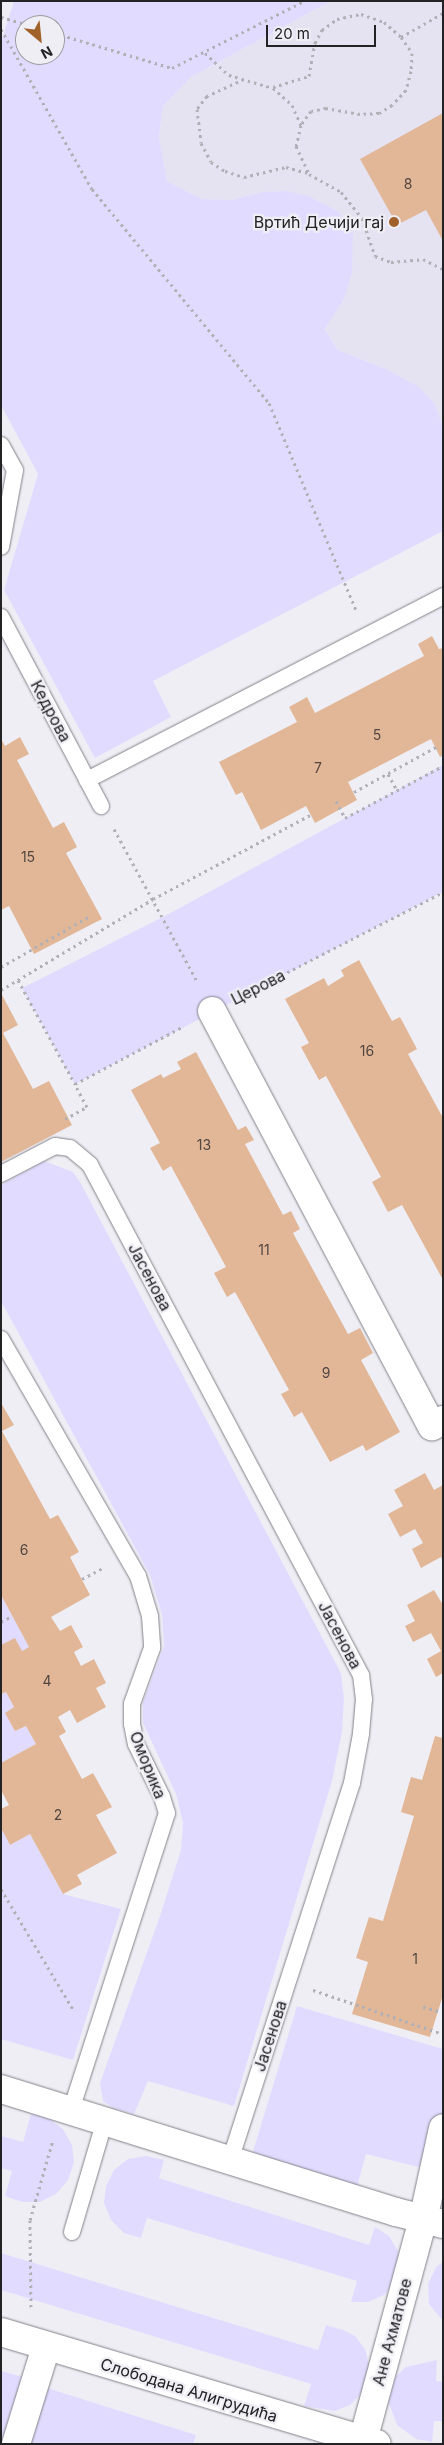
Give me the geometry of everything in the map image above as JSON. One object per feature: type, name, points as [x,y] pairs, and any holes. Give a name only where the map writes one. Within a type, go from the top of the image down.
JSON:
[{"type":"street","points":[[212,1010],[432,1426],[443,1420]]},
{"type":"street","points":[[1,2089],[433,2222],[443,2128]]},
{"type":"street","name":"Ане Ахматове","points":[[367,2443],[433,2222]]},
{"type":"street","name":"Слободана Алигрудића","points":[[1,2332],[367,2443]]},
{"type":"street","points":[[16,2444],[46,2347]]},
{"type":"lane","points":[[1,444],[15,470],[1,547]]},
{"type":"lane","points":[[88,780],[443,596]]},
{"type":"lane","name":"Кедрова","points":[[1,617],[101,806]]},
{"type":"lane","name":"Јасенова","points":[[1,1174],[54,1146],[70,1148],[83,1156],[96,1175],[360,1675],[364,1699],[361,1734],[352,1783],[230,2160]]},
{"type":"lane","name":"Оморика","points":[[1,1339],[138,1576],[150,1616],[152,1648],[132,1704],[132,1724],[136,1744],[162,1797],[167,1813],[92,2041],[67,2109]]},
{"type":"lane","points":[[72,2232],[105,2120]]},
{"type":"path","points":[[65,36],[172,68],[205,53],[304,1]]},
{"type":"path","points":[[273,88],[309,76],[314,43],[322,30],[337,19],[360,14],[384,22],[402,37],[412,54],[411,71],[406,90],[392,104],[379,112],[360,114],[326,108],[311,111],[301,125],[296,146],[308,174]]},
{"type":"path","points":[[402,37],[443,14]]},
{"type":"path","points":[[1,17],[15,21]]},
{"type":"path","points":[[1,29],[92,188],[269,403],[367,636]]},
{"type":"path","points":[[205,53],[229,75],[273,88],[292,105],[301,125]]},
{"type":"path","points":[[244,79],[207,96],[197,109],[201,143],[211,162],[224,171],[244,177],[286,167],[308,174],[341,192],[362,218],[374,256],[390,262],[423,259],[443,269]]},
{"type":"path","points":[[354,792],[436,747]]},
{"type":"path","points":[[336,801],[345,818],[443,766]]},
{"type":"path","points":[[388,774],[397,790]]},
{"type":"path","points":[[101,806],[212,1010]]},
{"type":"path","points":[[1,990],[153,899],[310,814]]},
{"type":"path","name":"Церова","points":[[76,1084],[212,1010],[443,892]]},
{"type":"path","points":[[1,967],[90,916]]},
{"type":"path","points":[[18,980],[87,1107],[61,1121]]},
{"type":"path","points":[[1,1622],[12,1616]]},
{"type":"path","points":[[1,1889],[92,2041]]},
{"type":"path","points":[[288,1982],[443,2034]]},
{"type":"path","points":[[423,2007],[443,2012]]},
{"type":"path","points":[[30,2299],[33,2262],[30,2220],[67,2109]]},
{"type":"shaded area","points":[[14,1],[331,1],[191,77],[163,106],[159,137],[167,181],[202,199],[231,200],[263,192],[287,191],[308,196],[338,211],[353,234],[352,273],[344,299],[325,329],[338,350],[386,369],[419,387],[435,404],[443,429],[443,531],[153,681],[171,717],[95,758],[4,590],[38,474],[1,405],[1,42]]},
{"type":"shaded area","name":"Вртић Дечији гај","points":[[331,1],[443,1],[443,429],[386,369],[338,350],[325,328],[344,299],[263,192],[231,200],[202,199],[167,181],[159,137],[163,106],[191,77]]},
{"type":"shaded area","points":[[443,765],[443,892],[75,1084],[22,988],[163,917]]},
{"type":"shaded area","points":[[44,1161],[73,1172],[80,1182],[341,1673],[344,1698],[342,1732],[332,1781],[234,2106],[148,2081],[134,2114],[113,2108],[103,2101],[100,2083],[160,1916],[181,1850],[183,1823],[176,1794],[143,1723],[143,1702],[164,1646],[162,1615],[150,1575],[1,1301],[1,1185]]},
{"type":"shaded area","points":[[1,1595],[29,1647],[22,1651],[1,1645]]},
{"type":"shaded area","points":[[6,1692],[14,1707],[15,1731],[26,1726],[36,1744],[1,1763],[1,1694]]},
{"type":"shaded area","points":[[1,1828],[10,1845],[30,1834],[63,1894],[121,1909],[73,2060],[1,2039]]},
{"type":"shaded area","points":[[297,2006],[443,2049],[443,2173],[366,2154],[356,2190],[252,2155]]},
{"type":"shaded area","points":[[31,2114],[48,2118],[63,2129],[72,2145],[74,2162],[68,2180],[56,2194],[40,2202],[22,2202],[5,2196],[12,2171],[1,2168],[1,2136],[23,2142]]},
{"type":"shaded area","points":[[146,2156],[164,2160],[159,2178],[369,2245],[375,2227],[389,2236],[398,2251],[400,2267],[395,2283],[384,2295],[368,2302],[351,2302],[357,2281],[147,2218],[141,2238],[124,2233],[111,2220],[104,2203],[106,2186],[114,2170],[128,2159]]},
{"type":"shaded area","points":[[1,2253],[318,2350],[326,2325],[343,2330],[355,2336],[365,2349],[369,2364],[368,2380],[361,2394],[350,2405],[335,2411],[304,2406],[311,2384],[1,2290]]},
{"type":"shaded area","points":[[443,2262],[443,2321],[429,2304],[428,2284],[436,2267]]},
{"type":"shaded area","points":[[437,2360],[436,2381],[443,2382],[443,2421],[434,2421],[432,2442],[416,2439],[397,2425],[388,2401],[396,2376],[406,2367]]},
{"type":"shaded area","points":[[1,2371],[23,2377],[3,2444],[1,2444]]},
{"type":"shaded area","points":[[47,2388],[196,2435],[193,2444],[30,2444]]},
{"type":"building","points":[[443,113],[443,241],[426,210],[397,225],[360,159]]},
{"type":"building","points":[[432,636],[439,649],[443,648],[443,755],[440,757],[431,739],[348,782],[357,800],[315,823],[306,806],[261,830],[242,792],[236,795],[219,762],[297,722],[289,707],[307,697],[315,713],[424,656],[418,644]]},
{"type":"building","points":[[20,737],[29,754],[17,760],[53,828],[64,822],[77,847],[66,853],[102,919],[34,954],[9,906],[1,910],[1,739],[5,746]]},
{"type":"building","points":[[359,960],[392,1021],[400,1017],[417,1049],[408,1054],[443,1118],[443,1280],[402,1205],[388,1212],[372,1182],[381,1177],[326,1076],[319,1080],[301,1047],[309,1043],[285,999],[324,978],[328,986],[344,976],[341,970]]},
{"type":"building","points":[[1,993],[18,1025],[3,1033],[33,1089],[49,1081],[72,1125],[1,1162]]},
{"type":"building","points":[[196,1052],[238,1130],[246,1126],[254,1140],[245,1144],[283,1215],[291,1211],[300,1229],[293,1233],[348,1334],[360,1328],[373,1353],[361,1360],[400,1432],[366,1451],[363,1445],[330,1462],[302,1412],[294,1417],[281,1394],[289,1390],[235,1292],[227,1297],[214,1273],[226,1267],[171,1166],[163,1171],[150,1148],[160,1143],[131,1090],[161,1074],[163,1078],[181,1069],[177,1062]]},
{"type":"building","points":[[1,1403],[14,1425],[2,1431],[50,1519],[58,1515],[79,1552],[70,1557],[90,1595],[51,1617],[60,1631],[71,1625],[83,1647],[74,1652],[81,1666],[94,1659],[106,1683],[96,1688],[106,1707],[77,1723],[70,1710],[58,1717],[66,1732],[59,1736],[82,1779],[93,1773],[112,1807],[96,1815],[117,1853],[77,1875],[82,1884],[63,1894],[30,1834],[10,1845],[1,1828],[1,1809],[9,1805],[1,1790],[1,1763],[36,1744],[26,1726],[15,1731],[5,1713],[14,1707],[6,1692],[1,1694],[1,1645],[15,1638],[22,1651],[29,1647],[1,1595]]},
{"type":"building","points":[[425,1473],[434,1490],[443,1485],[443,1562],[441,1557],[421,1568],[412,1549],[423,1543],[415,1529],[400,1537],[388,1514],[403,1506],[394,1490]]},
{"type":"building","points":[[434,1590],[443,1605],[443,1673],[436,1677],[427,1659],[441,1651],[431,1633],[413,1642],[405,1626],[415,1621],[407,1605]]},
{"type":"building","points":[[435,1736],[443,1738],[443,1995],[430,2037],[352,2014],[368,1962],[356,1958],[369,1917],[383,1921],[414,1816],[401,1812],[411,1777],[422,1780]]},
{"type":"place","name":"Вртић Дечији гај","points":[[394,222]]}]
